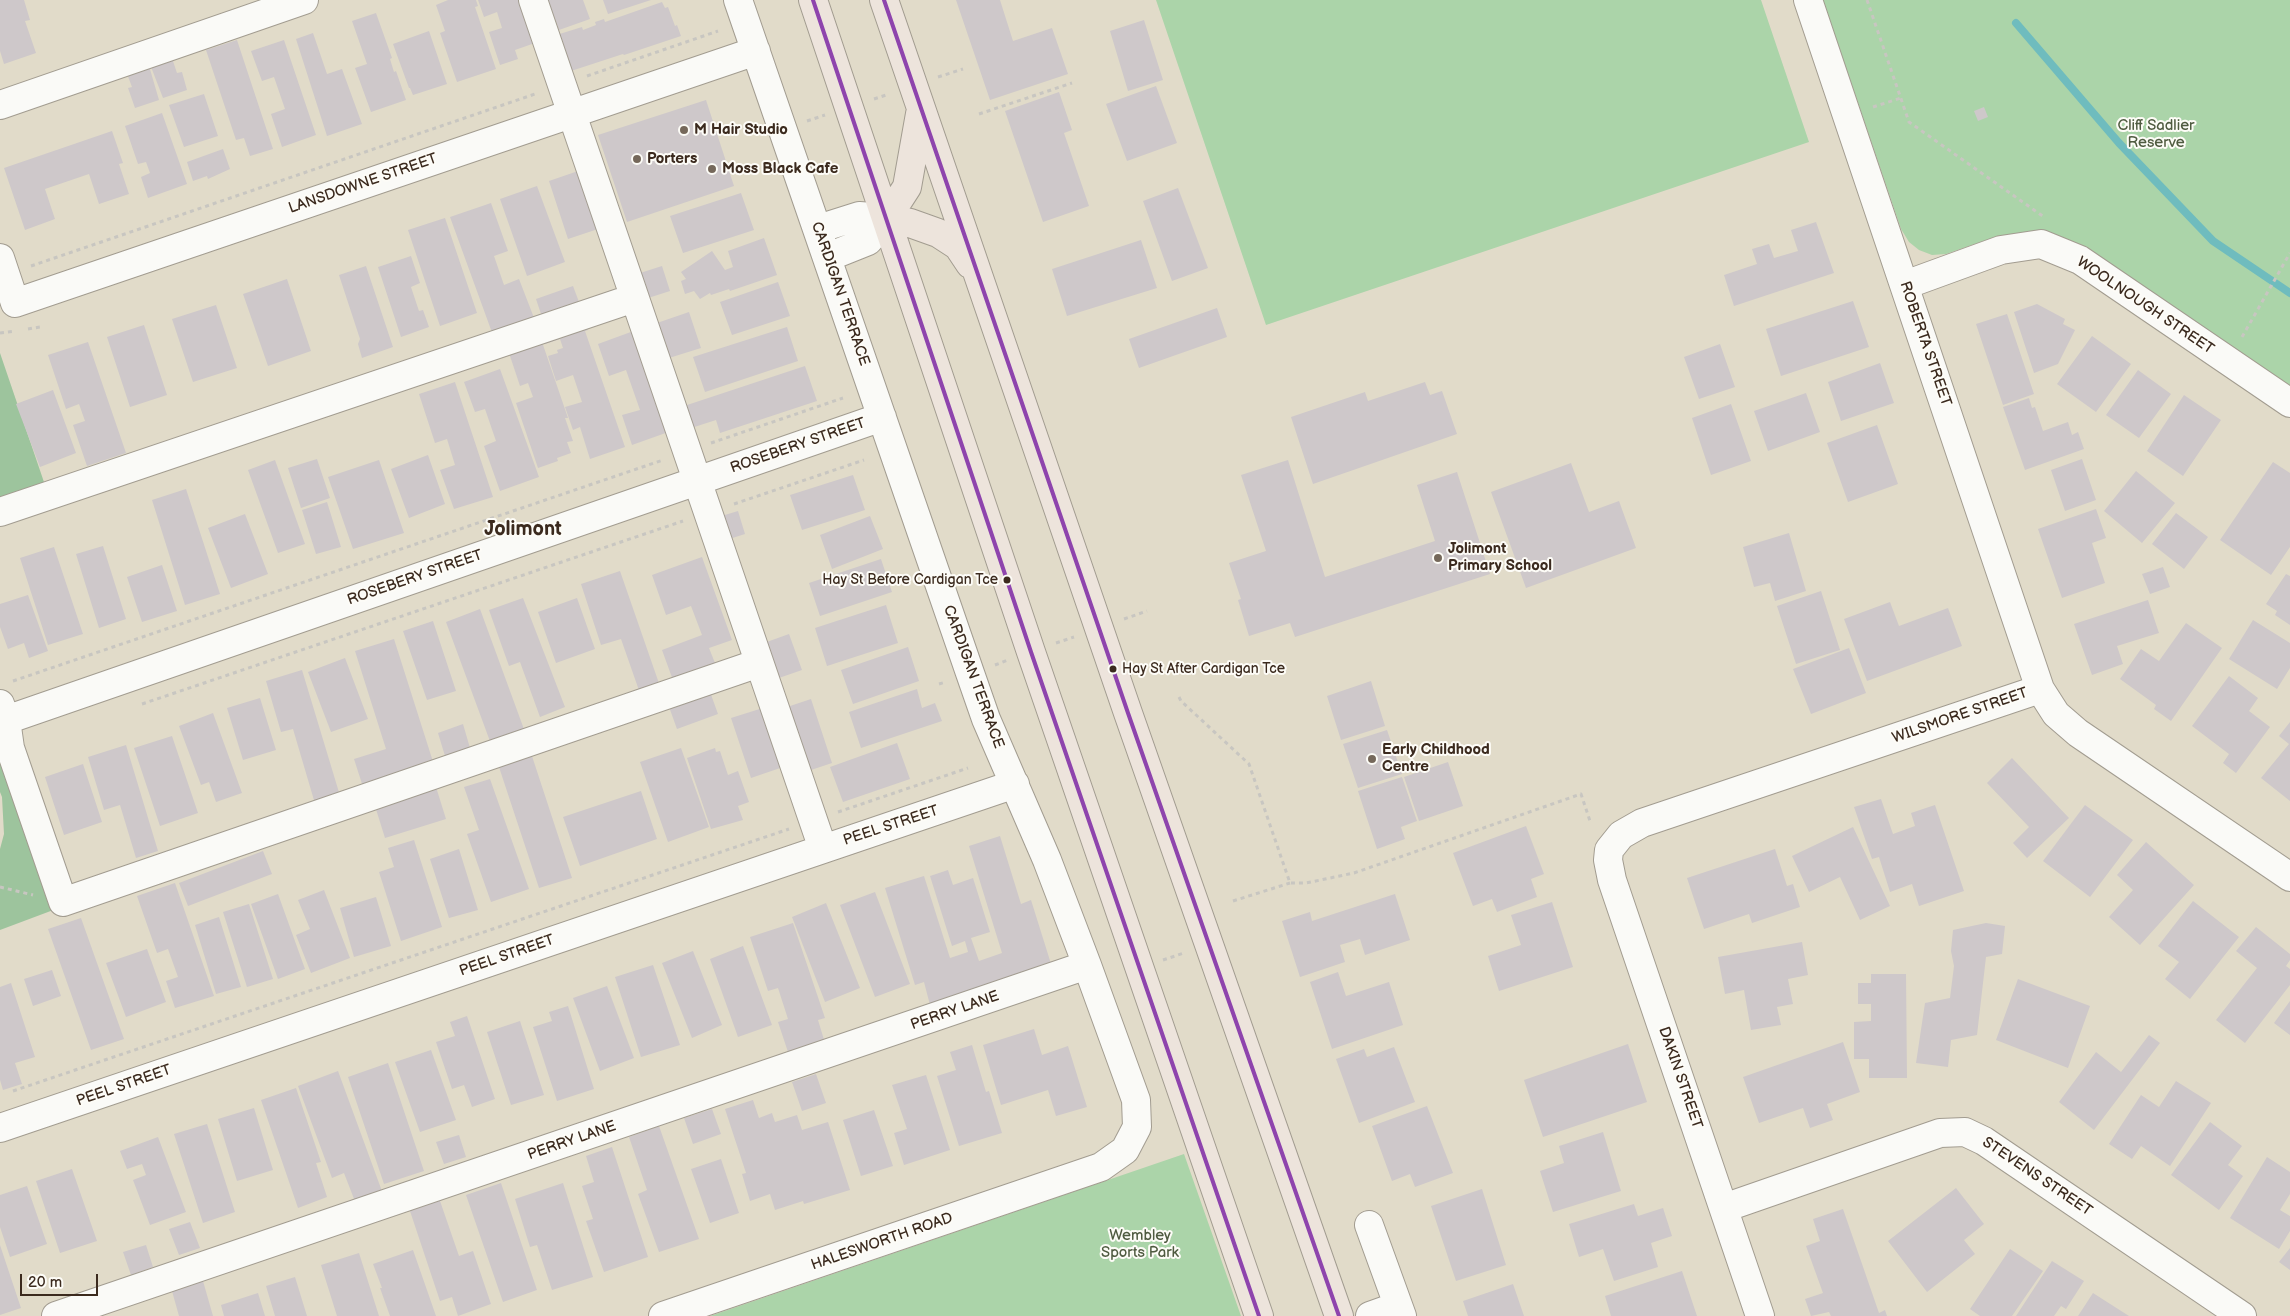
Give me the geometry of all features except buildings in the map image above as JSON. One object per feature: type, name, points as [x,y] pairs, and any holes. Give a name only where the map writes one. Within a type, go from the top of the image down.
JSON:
[{"type":"main road","points":[[812,0],[887,218],[1031,652],[1259,1316]]},
{"type":"main road","points":[[884,0],[1206,938],[1339,1316]]},
{"type":"main road","points":[[887,218],[907,187],[921,110]]},
{"type":"main road","points":[[887,218],[910,223],[938,233],[958,246],[979,277]]},
{"type":"street","points":[[0,105],[304,0]]},
{"type":"street","points":[[533,0],[823,849]]},
{"type":"street","name":"CARDIGAN TERRACE","points":[[738,0],[986,719],[1015,784],[1087,966],[1136,1100],[1137,1127],[1125,1150],[1101,1167]]},
{"type":"street","name":"ROBERTA STREET","points":[[1808,0],[2040,689]]},
{"type":"street","name":"LANSDOWNE STREET","points":[[15,302],[756,51]]},
{"type":"street","points":[[818,229],[859,216],[887,218]]},
{"type":"street","points":[[828,257],[868,241],[887,218]]},
{"type":"street","name":"WOOLNOUGH STREET","points":[[1905,285],[2001,250],[2041,244],[2080,260],[2290,403]]},
{"type":"street","points":[[0,258],[15,302]]},
{"type":"street","points":[[0,512],[634,298]]},
{"type":"street","name":"ROSEBERY STREET","points":[[5,702],[697,481],[882,417]]},
{"type":"street","points":[[5,702],[10,748],[62,902],[759,663]]},
{"type":"street","name":"WILSMORE STREET","points":[[1614,841],[1642,823],[2040,689],[2056,714],[2078,733],[2290,877]]},
{"type":"street","name":"PEEL STREET","points":[[0,1128],[1015,784]]},
{"type":"street","name":"DAKIN STREET","points":[[1614,841],[1608,855],[1612,880],[1760,1316]]},
{"type":"street","name":"PERRY LANE","points":[[56,1316],[1087,966]]},
{"type":"street","name":"STEVENS STREET","points":[[1724,1208],[1940,1133],[1965,1132],[1992,1146],[2242,1316]]},
{"type":"street","name":"HALESWORTH ROAD","points":[[663,1316],[1101,1167]]},
{"type":"street","points":[[1369,1225],[1400,1311],[1370,1316]]},
{"type":"path","points":[[1867,0],[1909,122],[2047,218]]},
{"type":"path","points":[[15,302],[31,265],[718,32]]},
{"type":"path","points":[[978,114],[1072,83]]},
{"type":"path","points":[[1869,109],[1901,98]]},
{"type":"path","points":[[2241,339],[2290,253]]},
{"type":"path","points":[[5,702],[687,452],[843,398]]},
{"type":"path","points":[[132,707],[864,460]]},
{"type":"path","points":[[1179,698],[1249,764],[1290,883]]},
{"type":"path","points":[[13,1091],[968,768]]},
{"type":"path","points":[[1233,901],[1290,883],[1306,883],[1354,873],[1581,794],[1590,821]]},
{"type":"path","points":[[1159,962],[1187,952]]},
{"type":"green space","points":[[1156,0],[1761,0],[1809,142],[1266,325]]},
{"type":"green space","name":"Cliff Sadlier Reserve","points":[[1823,0],[2290,0],[2290,388],[2044,231],[1998,236],[1946,254],[1932,255],[1919,250],[1909,242],[1901,229]]},
{"type":"green space","points":[[0,353],[46,488],[0,504]]},
{"type":"green space","points":[[0,753],[56,909],[0,930],[0,849],[4,834],[2,797],[0,792]]},
{"type":"green space","name":"Wembley Sports Park","points":[[1184,1154],[1241,1316],[710,1316]]},
{"type":"waterway","points":[[2016,23],[2119,143],[2213,241],[2290,293]]},
{"type":"transit line","points":[[813,0],[1031,652],[1259,1316]]},
{"type":"transit line","points":[[884,0],[1128,713],[1339,1316]]},
{"type":"place","name":"M Hair Studio","points":[[684,130]]},
{"type":"place","name":"Porters","points":[[637,159]]},
{"type":"place","name":"Moss Black Cafe","points":[[712,169]]},
{"type":"place","name":"Jolimont Primary School","points":[[1438,558]]},
{"type":"place","name":"Hay St Before Cardigan Tce","points":[[1007,580]]},
{"type":"place","name":"Hay St After Cardigan Tce","points":[[1113,669]]},
{"type":"place","name":"Early Childhood Centre","points":[[1372,759]]},
{"type":"district","name":"Jolimont","points":[[523,530]]}]
